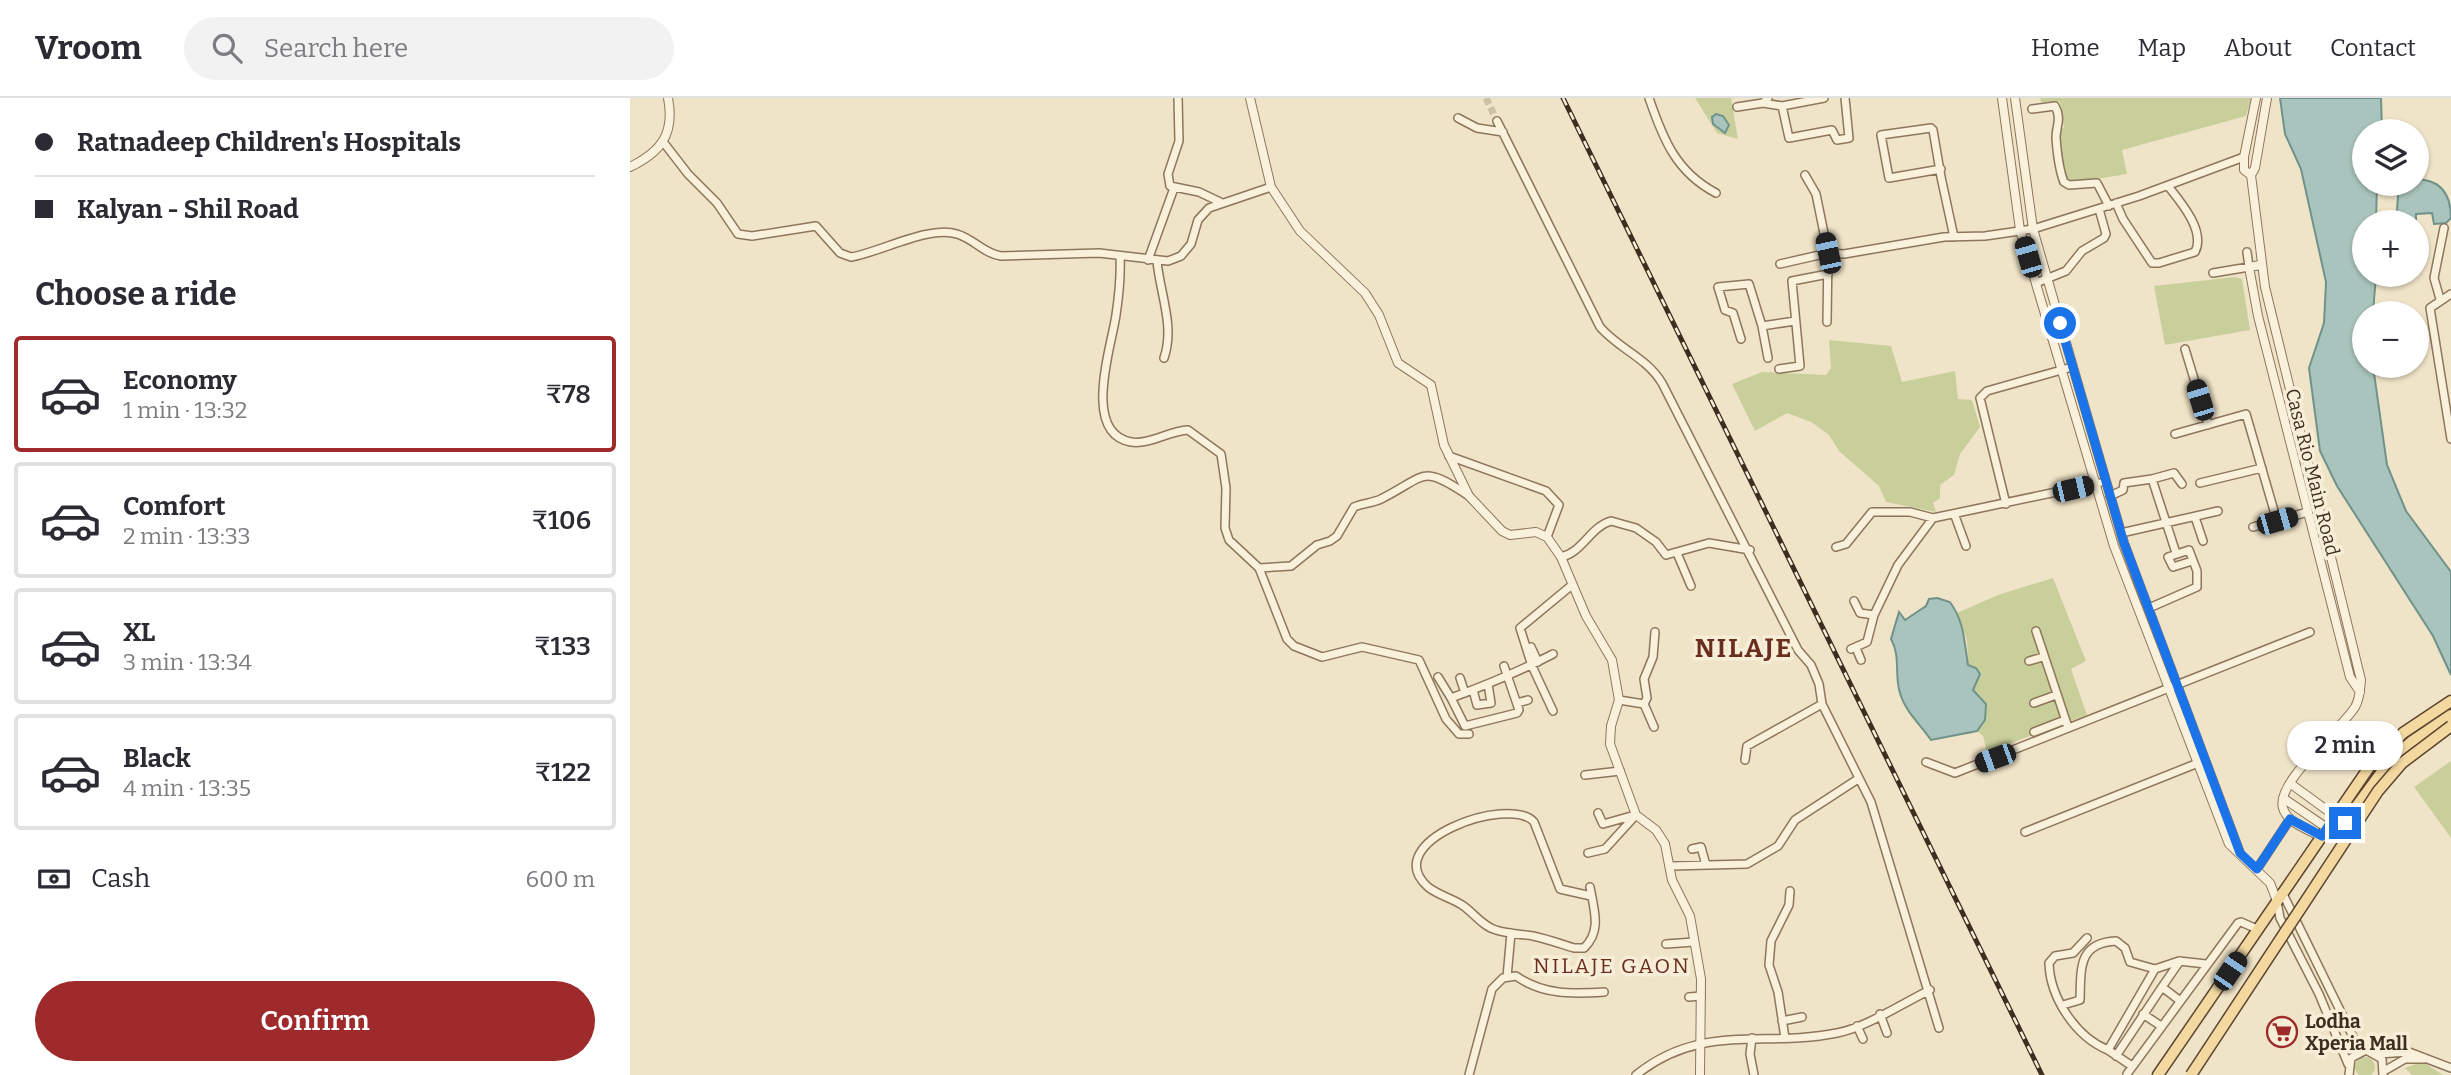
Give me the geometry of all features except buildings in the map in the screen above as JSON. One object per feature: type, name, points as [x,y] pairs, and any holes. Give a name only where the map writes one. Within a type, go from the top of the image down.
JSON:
[{"type":"main road","points":[[2158,1075],[2280,896],[2328,833],[2335,815],[2383,750],[2426,716],[2451,701]]},
{"type":"main road","points":[[2328,833],[2345,823],[2392,758],[2451,715]]},
{"type":"main road","points":[[2192,1075],[2378,791],[2402,763],[2451,726]]},
{"type":"street","points":[[630,167],[664,143],[669,125],[668,98]]},
{"type":"street","points":[[1178,98],[1179,141],[1168,174],[1170,186],[1199,192],[1220,202]]},
{"type":"street","points":[[1250,98],[1271,187],[1300,231],[1365,293],[1379,315],[1398,363],[1431,386],[1448,456],[1469,496]]},
{"type":"street","points":[[1649,98],[1668,149],[1698,184],[1716,193]]},
{"type":"street","points":[[1737,107],[1765,100],[1782,106],[1824,98]]},
{"type":"street","points":[[1782,106],[1789,138],[1832,130],[1837,140],[1849,138],[1845,98]]},
{"type":"street","points":[[2002,98],[2020,230],[2114,546],[2169,689],[2202,762]]},
{"type":"street","points":[[2015,98],[2033,229],[2047,280],[2121,533],[2178,685],[2229,844],[2257,869],[2280,896],[2360,1051]]},
{"type":"street","points":[[1780,264],[1828,253],[1844,254],[1954,237],[2033,229],[2168,186],[2244,157],[2256,98]]},
{"type":"street","name":"Casa Rio Main Road","points":[[2267,98],[2255,168],[2251,175],[2260,265],[2360,674],[2360,692]]},
{"type":"street","points":[[2032,109],[2055,106],[2058,110],[2060,125],[2055,134],[2064,182],[2069,185],[2097,183],[2152,262],[2159,264],[2195,252],[2198,239],[2186,211],[2168,186]]},
{"type":"street","points":[[1458,118],[1477,128],[1503,132]]},
{"type":"street","points":[[1497,121],[1600,327],[1645,360],[1662,383],[1750,550],[1798,650],[1811,665],[1819,684],[1822,704],[1871,802],[1940,1028]]},
{"type":"street","points":[[1941,169],[1889,178],[1881,135],[1931,128],[1941,169],[1954,237]]},
{"type":"street","points":[[664,143],[688,174],[717,203],[732,229],[744,236],[816,226],[840,253],[851,257],[945,232],[967,238],[986,254],[1001,256],[1088,253],[1157,261],[1181,256],[1191,244],[1198,220],[1220,202],[1271,187]]},
{"type":"street","name":"Casa Rio Main Road","points":[[2244,157],[2245,170],[2251,175]]},
{"type":"street","points":[[1805,175],[1816,194],[1828,253],[1827,322]]},
{"type":"street","points":[[1148,260],[1174,188]]},
{"type":"street","points":[[2036,283],[2066,271],[2082,251],[2104,239],[2106,234],[2099,209]]},
{"type":"street","points":[[2440,299],[2434,278],[2444,229]]},
{"type":"street","points":[[2247,252],[2249,267]]},
{"type":"street","points":[[1120,256],[1118,299],[1102,398],[1104,417],[1121,439],[1131,442],[1188,430],[1215,447],[1224,460],[1225,528],[1229,540],[1259,568],[1287,639],[1294,646],[1322,657],[1362,647],[1419,660],[1446,719],[1459,734],[1468,734]]},
{"type":"street","points":[[1157,261],[1161,296],[1170,326],[1164,358]]},
{"type":"street","points":[[2213,273],[2260,265]]},
{"type":"street","name":"Casa Rio Main Road","points":[[2249,267],[2272,371],[2350,677],[2360,692]]},
{"type":"street","points":[[1779,369],[1800,366],[1792,281],[1828,274]]},
{"type":"street","points":[[1741,339],[1733,313],[1725,310],[1718,287],[1749,284],[1762,326],[1768,358]]},
{"type":"street","points":[[2451,294],[2430,308],[2451,439]]},
{"type":"street","points":[[1762,326],[1795,321]]},
{"type":"street","points":[[2185,349],[2208,425]]},
{"type":"street","points":[[2006,504],[1980,398],[1987,391],[2073,367]]},
{"type":"street","points":[[2272,371],[2285,369]]},
{"type":"street","points":[[2175,435],[2246,414],[2277,521]]},
{"type":"street","points":[[1448,456],[1546,491],[1559,505],[1547,537]]},
{"type":"street","points":[[2200,483],[2262,468]]},
{"type":"street","points":[[2110,496],[2123,490],[2124,483],[2174,473],[2182,484]]},
{"type":"street","points":[[1259,568],[1291,566],[1317,545],[1337,536],[1354,507],[1382,499],[1419,476],[1435,475],[1469,496],[1502,531],[1510,535],[1536,532],[1547,537],[1561,557],[1586,616],[1612,660],[1619,700],[1610,733],[1620,771],[1636,815],[1661,837],[1671,866],[1672,880],[1690,916],[1699,959],[1702,1043],[1700,1075]]},
{"type":"street","points":[[2152,479],[2176,553]]},
{"type":"street","points":[[1836,547],[1851,538],[1872,512],[1910,512],[1933,518],[1955,516],[2106,482]]},
{"type":"street","points":[[2121,533],[2166,525],[2218,511]]},
{"type":"street","points":[[2253,527],[2308,512]]},
{"type":"street","points":[[1955,516],[1966,546]]},
{"type":"street","points":[[2195,517],[2203,541]]},
{"type":"street","points":[[1861,660],[1853,649],[1867,642],[1874,615],[1905,554],[1933,518]]},
{"type":"street","points":[[1561,557],[1573,553],[1595,528],[1611,521],[1636,528],[1656,542],[1666,555],[1678,554],[1709,543],[1750,550]]},
{"type":"street","points":[[2149,608],[2197,587],[2197,571],[2189,550],[2168,555],[2172,567],[2192,561]]},
{"type":"street","points":[[1678,554],[1691,586]]},
{"type":"street","points":[[1553,710],[1520,628],[1572,584]]},
{"type":"street","points":[[1854,601],[1860,613],[1874,615]]},
{"type":"street","points":[[2036,631],[2067,724]]},
{"type":"street","points":[[1644,704],[1647,698],[1644,679],[1653,657],[1655,632]]},
{"type":"street","points":[[1926,762],[1955,773],[2067,724],[2169,689],[2310,632]]},
{"type":"street","points":[[1531,647],[1535,664]]},
{"type":"street","points":[[1451,698],[1508,677],[1553,654]]},
{"type":"street","points":[[2029,661],[2043,657]]},
{"type":"street","points":[[1438,677],[1465,726],[1469,727],[1517,713],[1519,710],[1504,666]]},
{"type":"street","points":[[1460,678],[1477,705],[1491,703],[1488,684]]},
{"type":"street","points":[[2328,833],[2290,819],[2282,807],[2283,798],[2291,784],[2355,708],[2360,692]]},
{"type":"street","points":[[2034,703],[2056,695]]},
{"type":"street","points":[[1517,704],[1528,700]]},
{"type":"street","points":[[1619,700],[1644,704]]},
{"type":"street","points":[[1644,704],[1654,727]]},
{"type":"street","points":[[1745,761],[1747,746],[1822,704]]},
{"type":"street","points":[[2034,732],[2067,724]]},
{"type":"street","points":[[2025,832],[2202,762]]},
{"type":"street","points":[[1586,775],[1620,771]]},
{"type":"street","points":[[1671,866],[1741,866],[1778,846],[1795,820],[1858,779]]},
{"type":"street","points":[[2291,784],[2345,823]]},
{"type":"street","points":[[2283,798],[2328,833]]},
{"type":"street","points":[[1590,887],[1597,929],[1594,938],[1584,948],[1495,930],[1462,905],[1427,887],[1418,871],[1418,859],[1429,840],[1442,831],[1494,815],[1517,812],[1527,814],[1534,822],[1560,889],[1591,896]]},
{"type":"street","points":[[1598,813],[1603,824],[1636,815]]},
{"type":"street","points":[[1588,853],[1605,849],[1636,815]]},
{"type":"street","points":[[2257,869],[2290,819]]},
{"type":"street","points":[[1692,849],[1701,847],[1706,865]]},
{"type":"street","points":[[1785,1038],[1778,992],[1769,965],[1771,941],[1789,905],[1790,891]]},
{"type":"street","points":[[2280,896],[2280,918],[2319,994],[2348,1065],[2349,1075]]},
{"type":"street","points":[[2127,1074],[2238,923],[2257,929]]},
{"type":"street","points":[[1507,977],[1511,933]]},
{"type":"street","points":[[2087,938],[2073,953],[2055,956],[2049,963],[2050,982],[2075,1026],[2091,1043],[2108,1050],[2132,1066]]},
{"type":"street","points":[[2063,1005],[2080,1000],[2081,967],[2093,945],[2098,942],[2116,941],[2125,948],[2130,962],[2155,969],[2180,961],[2206,964]]},
{"type":"street","points":[[1666,944],[1694,942]]},
{"type":"street","points":[[2116,1056],[2180,961]]},
{"type":"street","points":[[2108,1050],[2155,969]]},
{"type":"street","points":[[1469,1075],[1492,989],[1507,977],[1516,976],[1531,986],[1567,994],[1604,992]]},
{"type":"street","points":[[2162,988],[2179,1000]]},
{"type":"street","points":[[1636,1075],[1652,1062],[1718,1039],[1785,1038],[1840,1033],[1930,990]]},
{"type":"street","points":[[1689,997],[1701,996]]},
{"type":"street","points":[[1880,1014],[1887,1033]]},
{"type":"street","points":[[2143,1014],[2161,1026]]},
{"type":"street","points":[[1782,1021],[1802,1017]]},
{"type":"street","points":[[1857,1026],[1863,1039]]},
{"type":"street","points":[[1752,1038],[1750,1055],[1754,1075]]},
{"type":"street","points":[[2360,1051],[2378,1054],[2409,1052],[2451,1068]]},
{"type":"street","points":[[2348,1065],[2360,1051]]},
{"type":"street","points":[[2378,1054],[2384,1073],[2405,1059],[2428,1060]]},
{"type":"green space","points":[[1695,98],[1731,98],[1738,139],[1717,133]]},
{"type":"green space","points":[[2040,98],[2251,98],[2246,116],[2122,150],[2127,174],[2059,185],[2051,129],[2064,128],[2060,102],[2041,102]]},
{"type":"green space","points":[[2235,277],[2242,279],[2250,330],[2165,345],[2154,286]]},
{"type":"green space","points":[[1829,340],[1891,346],[1902,382],[1955,371],[1958,399],[1972,400],[1980,427],[1960,454],[1954,475],[1940,485],[1940,498],[1933,503],[1936,512],[1886,502],[1879,486],[1839,451],[1829,435],[1811,422],[1787,413],[1755,431],[1732,384],[1762,372],[1826,375],[1831,368]]},
{"type":"green space","points":[[2053,578],[2086,661],[2071,669],[2087,715],[1987,752],[1983,736],[1977,731],[1985,720],[1981,697],[1973,690],[1979,674],[1968,665],[1967,640],[1957,613],[1998,595]]},
{"type":"green space","points":[[2451,761],[2451,838],[2414,787]]},
{"type":"green space","points":[[2361,1057],[2369,1057],[2375,1063],[2375,1071],[2370,1076],[2360,1076],[2355,1071],[2355,1063]]},
{"type":"green space","points":[[2426,1064],[2443,1075],[2412,1075],[2405,1068]]},
{"type":"water","points":[[2280,98],[2381,98],[2382,119],[2352,119],[2352,196],[2377,196],[2376,210],[2352,210],[2352,287],[2375,287],[2374,301],[2352,301],[2352,378],[2375,378],[2387,465],[2406,511],[2451,572],[2451,675],[2433,636],[2337,486],[2320,451],[2309,368],[2324,323],[2326,282],[2301,169],[2285,134]]},
{"type":"water","points":[[1716,114],[1723,116],[1729,125],[1725,133],[1713,124],[1712,117]]},
{"type":"water","points":[[2429,181],[2447,196],[2451,218],[2446,223],[2434,224],[2429,210],[2397,210],[2398,196],[2429,196]]},
{"type":"water","points":[[1937,598],[1950,602],[1959,617],[1968,665],[1976,668],[1980,674],[1973,690],[1986,704],[1985,720],[1977,731],[1931,740],[1902,700],[1898,686],[1896,652],[1891,639],[1899,612],[1905,620],[1926,606],[1929,599]]},
{"type":"tunnel","points":[[1486,98],[1497,121]]},
{"type":"railway","points":[[1563,98],[2042,1075]]},
{"type":"place","name":"Lodha Xperia Mall","points":[[2282,1032]]},
{"type":"district","name":"NILAJE","points":[[1744,648]]},
{"type":"district","name":"NILAJE GAON","points":[[1612,966]]},
{"type":"route","points":[[2060,323],[2124,543],[2238,841],[2240,853],[2257,869],[2290,819],[2322,836],[2335,815],[2345,823]]}]
